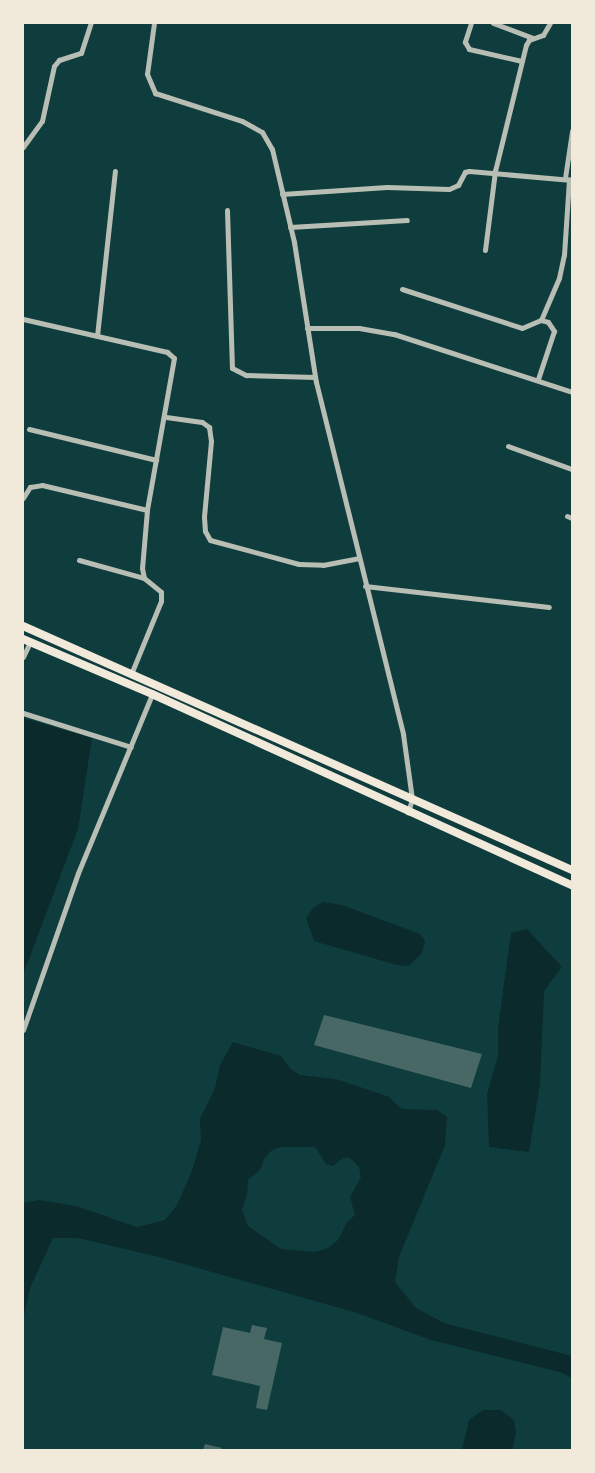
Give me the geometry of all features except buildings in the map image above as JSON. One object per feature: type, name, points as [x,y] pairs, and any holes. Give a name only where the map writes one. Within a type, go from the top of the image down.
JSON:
[{"type":"main road","points":[[23,626],[572,870]]},
{"type":"main road","points":[[26,641],[152,694],[572,884]]},
{"type":"street","points":[[23,147],[42,121],[54,66],[58,60],[81,53],[91,23]]},
{"type":"street","points":[[154,23],[147,75],[155,93],[242,121],[262,132],[272,149],[290,227],[315,377],[403,734],[412,799],[408,812]]},
{"type":"street","points":[[471,23],[465,42],[469,49],[522,61]]},
{"type":"street","points":[[493,23],[533,38]]},
{"type":"street","points":[[485,250],[495,171],[526,45],[533,38],[543,35],[550,23]]},
{"type":"street","points":[[541,320],[559,278],[564,255],[572,131]]},
{"type":"street","points":[[97,336],[115,171]]},
{"type":"street","points":[[282,194],[387,187],[449,189],[458,185],[465,172],[495,171],[569,179]]},
{"type":"street","points":[[227,210],[232,368],[246,374],[315,377]]},
{"type":"street","points":[[290,227],[407,220]]},
{"type":"street","points":[[402,289],[522,328],[541,320],[548,322],[554,331],[538,379]]},
{"type":"street","points":[[23,319],[167,352],[174,358],[166,417],[147,510],[144,578]]},
{"type":"street","points":[[307,328],[359,328],[394,334],[572,392]]},
{"type":"street","points":[[166,417],[202,422],[209,428],[211,442],[204,517],[205,531],[210,540],[299,564],[323,565],[359,558]]},
{"type":"street","points":[[29,429],[156,460]]},
{"type":"street","points":[[508,446],[572,469]]},
{"type":"street","points":[[23,498],[30,487],[42,485],[147,510]]},
{"type":"street","points":[[79,560],[144,578],[161,592],[161,601],[131,674]]},
{"type":"street","points":[[365,586],[549,607]]},
{"type":"street","points":[[23,657],[26,641]]},
{"type":"street","points":[[23,1030],[78,873],[152,694]]},
{"type":"street","points":[[23,713],[131,747]]},
{"type":"water","points":[[23,718],[92,738],[78,829],[23,975]]},
{"type":"water","points":[[323,902],[342,905],[420,934],[425,941],[422,953],[409,966],[397,965],[314,941],[306,918],[314,907]]},
{"type":"water","points":[[527,929],[562,967],[544,991],[540,1084],[529,1152],[489,1147],[487,1094],[498,1056],[498,1028],[511,933]]},
{"type":"water","points":[[233,1042],[281,1056],[291,1069],[300,1075],[336,1079],[389,1097],[402,1109],[437,1110],[447,1117],[445,1145],[399,1257],[395,1282],[416,1308],[444,1323],[572,1356],[572,1378],[560,1372],[431,1340],[357,1313],[159,1257],[78,1238],[53,1238],[30,1288],[23,1320],[23,1203],[39,1200],[76,1206],[137,1227],[165,1220],[177,1205],[192,1171],[201,1140],[200,1119],[215,1088],[220,1065]],"holes":[[[281,1147],[315,1147],[326,1164],[333,1166],[343,1158],[350,1158],[359,1167],[361,1177],[350,1197],[355,1215],[347,1222],[338,1240],[328,1248],[315,1252],[281,1249],[248,1226],[242,1209],[248,1180],[260,1170],[264,1159],[272,1150]]]},
{"type":"water","points":[[483,1410],[501,1410],[514,1420],[516,1432],[512,1450],[462,1450],[469,1420]]}]
